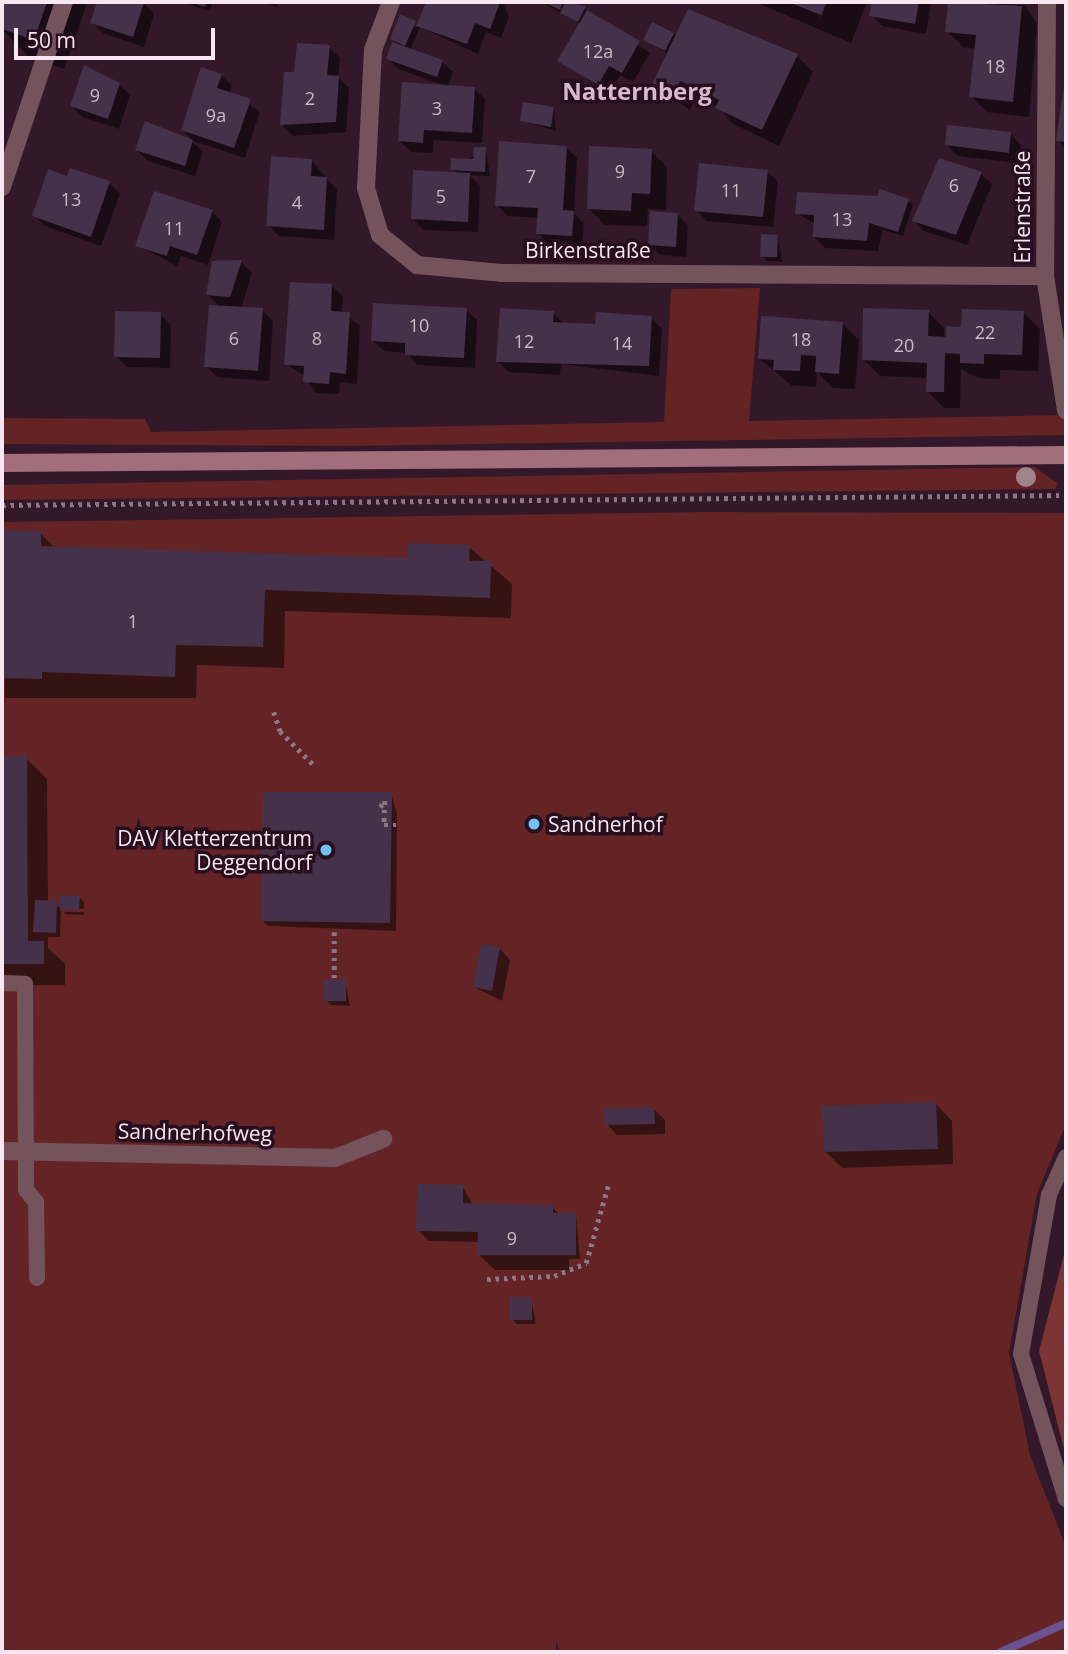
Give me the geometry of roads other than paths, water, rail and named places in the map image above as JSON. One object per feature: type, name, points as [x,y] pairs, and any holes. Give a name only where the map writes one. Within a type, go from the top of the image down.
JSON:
[{"type":"main road","points":[[2,464],[1066,455]]},
{"type":"street","points":[[2,187],[64,2]]},
{"type":"street","name":"Birkenstraße","points":[[391,2],[373,50],[366,188],[380,235],[417,265],[500,273],[1045,276]]},
{"type":"street","name":"Erlenstraße","points":[[1047,2],[1045,276],[1066,410]]},
{"type":"street","name":"Sandnerhofweg","points":[[2,1151],[335,1158],[383,1139]]},
{"type":"lane","points":[[2,983],[24,984],[26,1190],[36,1202],[37,1278]]},
{"type":"lane","points":[[1066,1157],[1049,1195],[1021,1354],[1066,1499]]},
{"type":"waterway","points":[[1001,1652],[1066,1623]]},
{"type":"place","name":"Sandnerhof","points":[[534,824]]},
{"type":"place","name":"DAV Kletterzentrum Deggendorf","points":[[326,850]]},
{"type":"district","name":"Natternberg","points":[[637,91]]}]
